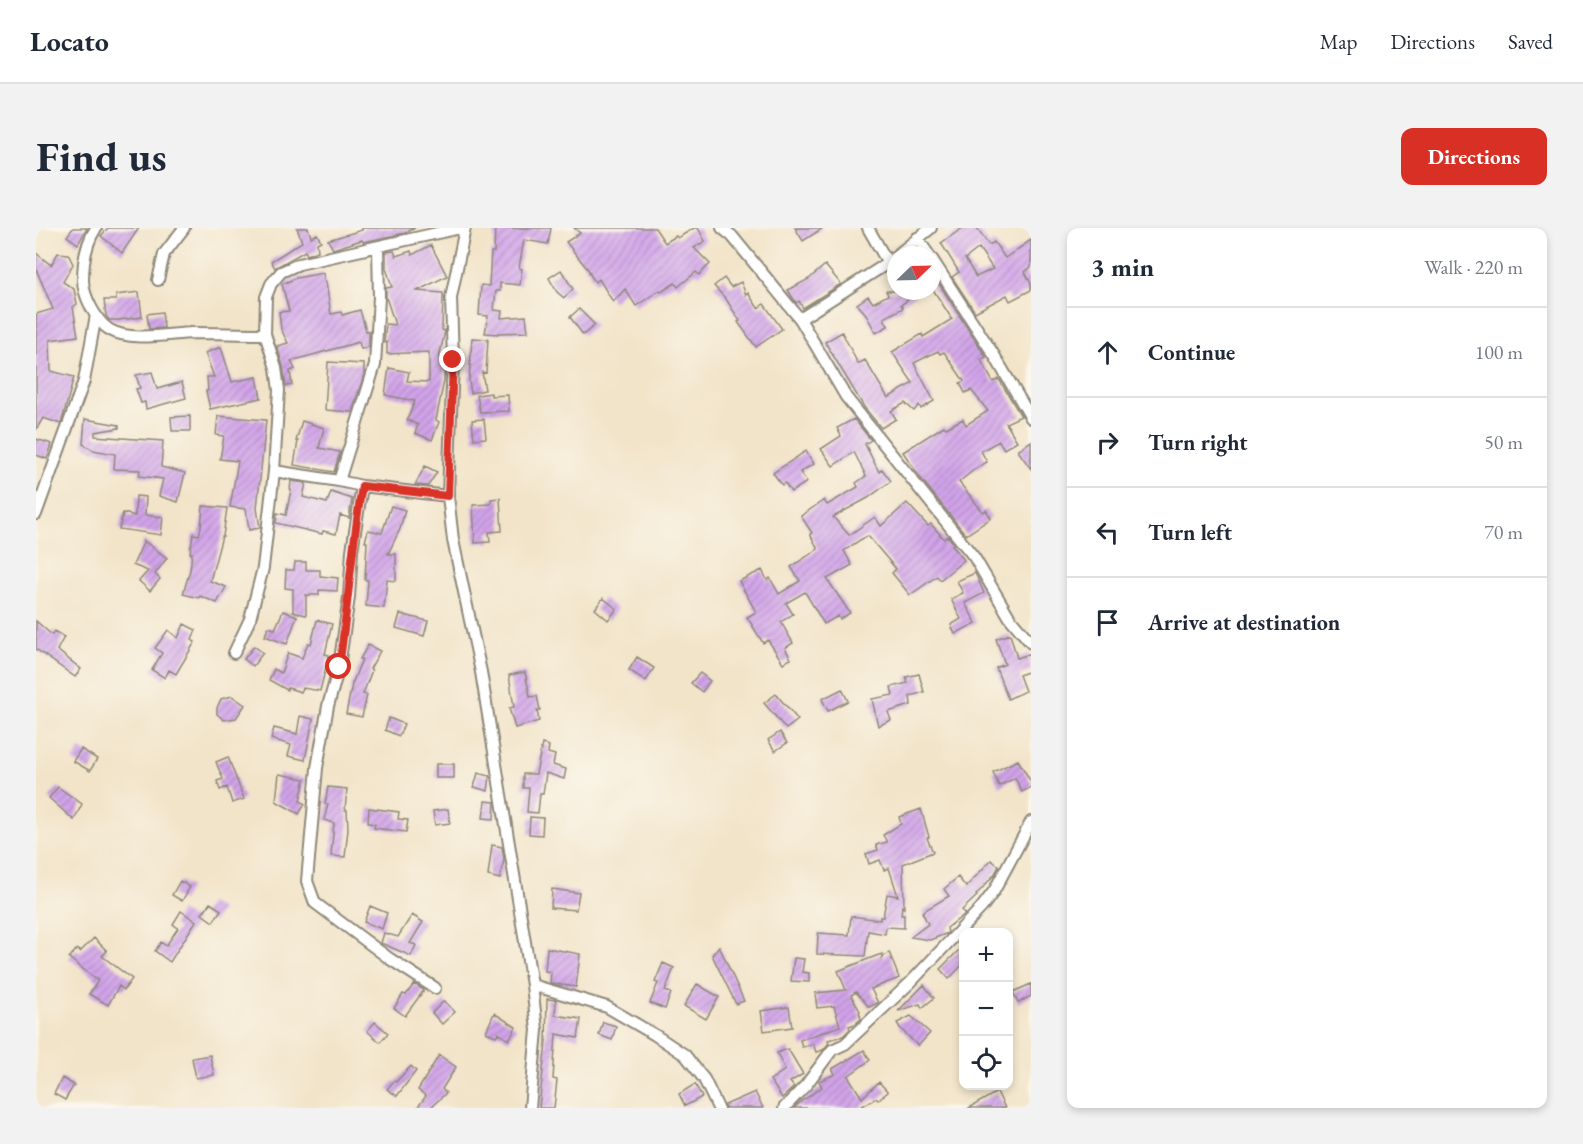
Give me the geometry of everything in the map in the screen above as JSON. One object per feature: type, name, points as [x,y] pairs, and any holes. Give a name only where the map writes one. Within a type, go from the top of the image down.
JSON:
[{"type":"street","points":[[96,228],[90,237],[82,266],[83,292],[96,315],[109,330],[129,336],[192,333],[265,334]]},
{"type":"street","points":[[158,280],[164,254],[184,228]]},
{"type":"street","points":[[234,653],[250,620],[263,568],[274,471],[279,390],[276,368],[265,334],[266,297],[271,284],[282,272],[298,264],[460,228]]},
{"type":"street","points":[[465,228],[451,298],[453,360],[448,496],[453,540],[481,672],[532,985],[537,1030],[530,1108]]},
{"type":"street","points":[[722,228],[732,236],[800,320],[846,397],[974,557],[1010,618],[1031,643]]},
{"type":"street","points":[[868,228],[887,250]]},
{"type":"street","points":[[908,246],[931,228]]},
{"type":"street","points":[[917,238],[923,246]]},
{"type":"street","points":[[339,481],[375,365],[379,297],[378,247]]},
{"type":"street","points":[[800,320],[887,263]]},
{"type":"street","points":[[941,273],[1031,418]]},
{"type":"street","points":[[36,514],[84,381],[96,315]]},
{"type":"street","points":[[274,471],[362,486],[448,496]]},
{"type":"street","points":[[362,486],[339,667],[328,706],[317,768],[307,881],[315,903],[390,959],[435,988]]},
{"type":"street","points":[[784,1108],[806,1085],[832,1050],[845,1044],[910,982],[982,907],[994,891],[1031,822]]},
{"type":"street","points":[[532,985],[607,1007],[655,1035],[684,1055],[704,1078],[718,1108]]},
{"type":"building","points":[[73,228],[87,228],[78,244],[67,236]]},
{"type":"building","points":[[108,228],[139,228],[122,253],[101,236]]},
{"type":"building","points":[[297,228],[308,228],[311,237],[317,234],[321,241],[317,243],[318,251],[307,255],[305,251],[275,268],[271,261],[302,242]]},
{"type":"building","points":[[362,228],[415,228],[405,233],[363,242],[362,240],[333,249],[328,240],[362,230]]},
{"type":"building","points":[[495,228],[551,228],[548,244],[524,240],[519,268],[522,269],[520,285],[500,283],[500,291],[496,291],[494,310],[502,311],[501,318],[526,316],[528,332],[485,333],[488,316],[479,315],[481,285],[489,286]]},
{"type":"building","points":[[574,228],[655,228],[665,243],[676,236],[678,238],[698,228],[705,241],[694,248],[710,264],[699,275],[696,272],[678,287],[675,283],[636,306],[625,289],[613,302],[599,279],[595,282],[590,272],[566,242],[580,233]]},
{"type":"building","points":[[795,228],[823,228],[803,241]]},
{"type":"building","points":[[963,228],[977,228],[989,245],[994,242],[1005,258],[1031,240],[1031,267],[1025,272],[1031,284],[1031,290],[1010,301],[1007,295],[975,312],[952,277],[959,272],[941,243]],"holes":[[[979,248],[993,269],[976,277],[965,259]]]},
{"type":"building","points":[[431,245],[447,276],[417,291],[443,293],[442,330],[445,331],[439,358],[445,358],[444,381],[436,420],[439,422],[432,440],[415,433],[418,425],[407,420],[415,401],[385,395],[389,368],[409,372],[407,381],[429,382],[429,352],[387,354],[387,342],[384,343],[386,324],[395,325],[386,297],[386,288],[392,287],[386,268],[386,252],[394,251],[396,256],[411,251],[412,255]]},
{"type":"building","points":[[36,253],[51,265],[58,253],[68,254],[73,264],[63,282],[74,289],[77,304],[73,307],[78,336],[50,340],[51,371],[74,377],[61,424],[43,418],[36,430],[36,314],[53,309],[36,269]]},
{"type":"building","points":[[825,265],[841,284],[803,308],[799,301],[796,303],[788,290],[809,279]]},
{"type":"building","points":[[561,270],[573,289],[564,298],[557,292],[549,278]]},
{"type":"building","points":[[323,273],[331,314],[341,312],[342,315],[360,310],[366,331],[369,331],[369,347],[361,349],[359,342],[291,361],[295,369],[290,371],[292,385],[286,386],[277,346],[288,343],[281,329],[279,312],[289,311],[282,284],[296,278]]},
{"type":"building","points":[[724,278],[731,287],[741,282],[746,295],[748,293],[758,308],[764,304],[782,329],[756,347],[738,322],[740,321],[726,299],[714,286]]},
{"type":"building","points":[[941,287],[986,357],[981,360],[993,382],[999,379],[1021,416],[1006,423],[1017,441],[1004,449],[999,441],[981,451],[987,462],[959,482],[983,512],[986,510],[991,518],[966,535],[903,452],[944,426],[946,428],[963,419],[966,425],[988,411],[971,390],[965,393],[960,383],[964,381],[944,352],[940,354],[938,351],[914,363],[934,401],[921,409],[919,405],[914,411],[905,403],[891,411],[896,419],[881,428],[864,407],[825,342],[842,332],[858,364],[865,360],[888,398],[913,383],[892,352],[952,319],[940,300]]},
{"type":"building","points":[[139,292],[142,317],[109,320],[106,316],[104,300],[116,300],[116,295]]},
{"type":"building","points":[[868,296],[873,303],[887,296],[887,300],[908,300],[901,305],[903,308],[884,318],[888,326],[876,333],[857,304]]},
{"type":"building","points":[[579,309],[595,325],[583,335],[570,317]]},
{"type":"building","points":[[162,312],[164,328],[149,329],[147,314]]},
{"type":"building","points":[[472,338],[488,339],[486,373],[482,372],[485,390],[471,393],[469,381]]},
{"type":"building","points":[[221,347],[232,382],[257,377],[261,398],[210,409],[206,391],[208,391],[207,377],[214,377],[205,353]]},
{"type":"building","points":[[328,362],[364,364],[364,375],[352,412],[325,410]]},
{"type":"building","points":[[152,372],[157,389],[182,382],[186,398],[146,409],[145,402],[141,403],[136,389],[140,388],[136,375]]},
{"type":"building","points":[[491,393],[491,396],[508,395],[509,411],[480,412],[477,395]]},
{"type":"building","points":[[190,416],[190,431],[172,431],[171,417]]},
{"type":"building","points":[[218,416],[266,420],[257,508],[260,528],[249,530],[246,509],[230,507],[238,461],[220,459],[224,436],[216,435]]},
{"type":"building","points":[[85,419],[119,425],[119,428],[95,432],[95,436],[163,441],[161,467],[185,473],[178,502],[159,496],[163,479],[139,476],[140,470],[114,469],[115,454],[93,450],[83,444]]},
{"type":"building","points":[[484,419],[486,438],[474,439],[472,420]]},
{"type":"building","points":[[854,419],[871,440],[865,444],[879,472],[882,469],[891,481],[868,498],[833,517],[849,535],[875,517],[881,526],[907,503],[928,526],[931,524],[944,539],[948,536],[964,560],[940,580],[937,576],[910,595],[892,573],[896,569],[868,536],[860,540],[844,551],[852,565],[827,579],[850,613],[840,619],[838,616],[824,624],[805,592],[786,603],[793,614],[781,622],[793,643],[785,648],[791,659],[783,663],[768,640],[763,643],[747,617],[756,612],[739,581],[762,570],[767,580],[770,578],[779,594],[800,581],[791,567],[818,549],[810,534],[812,533],[801,516],[824,500],[827,505],[858,487],[856,483],[866,476],[854,452],[833,466],[821,449],[841,436],[837,428]]},
{"type":"building","points":[[302,421],[324,428],[319,448],[340,452],[334,472],[294,465],[298,441],[296,441]]},
{"type":"building","points":[[36,439],[52,444],[47,459],[36,455]]},
{"type":"building","points":[[1031,441],[1031,469],[1018,451]]},
{"type":"building","points":[[806,451],[814,464],[800,472],[807,482],[791,492],[785,483],[782,485],[773,473]]},
{"type":"building","points":[[425,466],[437,472],[428,486],[415,485]]},
{"type":"building","points":[[291,481],[306,483],[303,497],[327,503],[331,492],[352,499],[349,518],[340,515],[336,534],[323,531],[322,534],[276,523],[277,513],[286,515]]},
{"type":"building","points":[[136,496],[146,497],[145,515],[163,517],[161,535],[119,529],[123,513],[135,516]]},
{"type":"building","points":[[500,498],[502,531],[489,532],[490,542],[475,543],[473,505],[491,504],[491,499]]},
{"type":"building","points":[[203,506],[227,508],[223,536],[210,581],[226,587],[217,603],[200,596],[199,598],[183,594],[190,570],[193,534],[199,535]]},
{"type":"building","points":[[391,506],[405,510],[400,529],[388,554],[396,554],[396,581],[387,580],[384,608],[366,606],[368,580],[365,580],[367,542],[365,542],[368,530],[382,533]]},
{"type":"building","points":[[144,541],[167,558],[155,574],[160,579],[150,591],[139,581],[148,571],[133,565]]},
{"type":"building","points":[[295,562],[306,562],[306,570],[320,570],[320,576],[338,578],[337,591],[319,590],[319,595],[306,595],[306,615],[293,612],[293,589],[285,588],[286,570],[294,570]]},
{"type":"building","points":[[975,573],[984,593],[965,603],[976,623],[955,634],[951,625],[961,619],[951,599],[963,593],[957,581]]},
{"type":"building","points":[[603,598],[617,609],[608,620],[595,609]]},
{"type":"building","points":[[283,611],[297,616],[287,644],[265,636],[268,627],[275,629]]},
{"type":"building","points":[[400,614],[428,621],[424,636],[396,628]]},
{"type":"building","points":[[317,620],[332,624],[325,654],[329,655],[320,691],[303,688],[301,692],[288,688],[287,690],[269,680],[274,669],[281,673],[288,653],[302,658],[308,643],[311,644]]},
{"type":"building","points":[[36,621],[52,635],[54,631],[64,637],[57,650],[81,669],[75,677],[36,649]]},
{"type":"building","points":[[184,624],[196,630],[192,640],[195,642],[176,674],[169,670],[165,678],[152,670],[162,653],[155,648],[168,630],[178,638]]},
{"type":"building","points":[[1010,634],[1017,658],[1029,654],[1031,671],[1019,675],[1025,691],[1008,699],[996,668],[1005,664],[996,639]]},
{"type":"building","points":[[368,645],[380,651],[370,669],[372,670],[363,694],[367,695],[362,717],[346,714],[352,684],[362,659],[360,659]]},
{"type":"building","points":[[254,646],[263,653],[253,666],[244,659]]},
{"type":"building","points":[[637,657],[654,668],[646,681],[629,670]]},
{"type":"building","points":[[525,672],[530,697],[537,696],[540,710],[537,710],[539,721],[515,728],[509,708],[514,707],[509,675]]},
{"type":"building","points":[[700,673],[710,681],[702,692],[691,683]]},
{"type":"building","points":[[919,674],[924,692],[910,696],[911,705],[888,712],[891,720],[878,726],[872,699],[893,695],[891,687],[908,683],[906,677]]},
{"type":"building","points":[[842,689],[848,701],[828,711],[822,699]]},
{"type":"building","points":[[776,694],[798,720],[786,729],[764,703]]},
{"type":"building","points":[[232,696],[245,705],[236,718],[224,720],[217,714],[217,708],[221,699]]},
{"type":"building","points":[[300,716],[313,719],[305,760],[288,756],[291,745],[271,739],[274,728],[297,734]]},
{"type":"building","points":[[389,718],[404,724],[399,736],[385,730]]},
{"type":"building","points":[[780,732],[787,743],[775,751],[768,740]]},
{"type":"building","points":[[542,744],[549,746],[548,753],[555,755],[553,765],[566,769],[564,779],[546,773],[538,813],[527,812],[529,788],[523,788],[523,774],[536,774]]},
{"type":"building","points":[[81,749],[97,759],[90,771],[73,761]]},
{"type":"building","points":[[228,757],[244,799],[232,803],[227,787],[220,790],[217,781],[223,779],[216,762]]},
{"type":"building","points":[[1018,760],[1031,782],[1031,787],[1022,792],[1015,778],[999,786],[993,772]]},
{"type":"building","points":[[436,764],[454,764],[454,778],[436,778]]},
{"type":"building","points":[[478,773],[490,776],[488,791],[474,787]]},
{"type":"building","points":[[279,774],[305,779],[300,801],[305,804],[299,814],[276,801]]},
{"type":"building","points":[[58,787],[82,804],[74,820],[49,798]]},
{"type":"building","points":[[328,787],[347,789],[345,810],[347,810],[348,829],[345,857],[331,856],[334,823],[324,820],[328,804],[325,804]]},
{"type":"building","points":[[485,801],[495,802],[494,819],[483,818]]},
{"type":"building","points":[[369,808],[399,812],[398,819],[408,820],[406,832],[374,828],[375,824],[368,823]]},
{"type":"building","points":[[448,809],[450,823],[435,825],[433,811]]},
{"type":"building","points":[[921,809],[929,837],[927,838],[933,852],[903,864],[904,908],[902,906],[901,915],[904,915],[904,928],[886,927],[885,934],[868,931],[865,956],[817,954],[818,933],[849,935],[851,916],[880,920],[880,917],[883,917],[887,894],[898,896],[889,868],[884,870],[880,860],[869,864],[866,854],[878,850],[876,845],[887,842],[883,835],[901,824],[899,817]]},
{"type":"building","points":[[530,817],[543,818],[542,835],[529,834]]},
{"type":"building","points":[[492,845],[502,847],[504,860],[500,879],[488,876]]},
{"type":"building","points":[[991,860],[999,866],[994,875],[962,910],[965,914],[947,928],[948,933],[930,940],[911,937],[928,924],[922,912],[949,896],[944,889],[958,877],[966,887]]},
{"type":"building","points":[[180,881],[190,887],[182,901],[172,895]]},
{"type":"building","points":[[552,889],[579,893],[576,910],[551,908]]},
{"type":"building","points":[[210,903],[221,910],[213,922],[202,914]]},
{"type":"building","points":[[370,906],[387,913],[382,929],[364,922]]},
{"type":"building","points":[[181,911],[196,921],[170,962],[155,951],[161,942],[166,946],[178,928],[173,924]]},
{"type":"building","points":[[412,915],[423,922],[410,943],[416,945],[411,956],[381,943],[384,933],[398,937]]},
{"type":"building","points":[[94,938],[107,951],[102,956],[132,979],[124,990],[119,986],[108,1005],[89,994],[98,981],[69,958],[77,949],[80,952]]},
{"type":"building","points":[[719,946],[744,1001],[736,1004],[712,955]]},
{"type":"building","points":[[547,948],[580,954],[576,987],[550,983],[551,972],[545,971]]},
{"type":"building","points":[[959,950],[959,968],[949,979],[940,969]]},
{"type":"building","points":[[889,952],[899,978],[871,989],[878,1003],[869,1007],[856,992],[851,995],[860,1011],[861,1019],[849,1026],[850,1029],[843,1036],[828,1040],[829,1043],[823,1050],[816,1052],[813,1044],[802,1047],[800,1040],[840,1026],[834,1006],[817,1008],[815,993],[846,990],[838,971],[882,954],[882,958]]},
{"type":"building","points":[[794,958],[804,959],[802,972],[809,973],[809,982],[791,981]]},
{"type":"building","points":[[663,963],[674,968],[665,991],[671,993],[665,1009],[650,1003]]},
{"type":"building","points":[[414,984],[424,990],[405,1016],[394,1008],[403,994],[406,995]]},
{"type":"building","points":[[697,984],[719,997],[706,1019],[684,1006]]},
{"type":"building","points":[[1031,984],[1031,996],[1018,1003],[1013,992]]},
{"type":"building","points":[[924,985],[934,998],[922,1008],[920,1004],[898,1011]]},
{"type":"building","points":[[547,999],[556,1000],[555,1015],[581,1019],[578,1038],[556,1034],[553,1079],[557,1080],[554,1108],[539,1108],[546,1042]]},
{"type":"building","points":[[444,1001],[455,1012],[442,1024],[432,1013]]},
{"type":"building","points":[[789,1007],[792,1027],[764,1031],[761,1011]]},
{"type":"building","points":[[494,1013],[516,1027],[509,1040],[498,1033],[496,1036],[486,1032]]},
{"type":"building","points":[[911,1016],[930,1033],[918,1046],[897,1023]]},
{"type":"building","points":[[375,1022],[388,1033],[380,1042],[367,1031]]},
{"type":"building","points":[[603,1022],[616,1026],[612,1040],[599,1035]]},
{"type":"building","points":[[788,1049],[803,1074],[790,1082],[794,1087],[782,1098],[770,1080],[785,1070],[777,1053]]},
{"type":"building","points":[[864,1050],[870,1060],[848,1076],[862,1098],[879,1082],[888,1092],[878,1100],[876,1098],[859,1108],[794,1108],[822,1087],[819,1081],[835,1074],[832,1069]]},
{"type":"building","points":[[210,1055],[214,1075],[196,1078],[192,1058]]},
{"type":"building","points":[[439,1055],[456,1067],[442,1089],[446,1093],[430,1108],[417,1108],[426,1096],[418,1090]]},
{"type":"building","points":[[411,1066],[416,1071],[397,1096],[387,1089],[394,1081],[396,1082]]},
{"type":"building","points":[[62,1078],[74,1085],[65,1100],[54,1094]]},
{"type":"building","points":[[695,1084],[702,1097],[685,1106],[679,1094]]},
{"type":"building","points":[[755,1092],[763,1108],[725,1108],[725,1105]]},
{"type":"building","points":[[997,1092],[1005,1108],[969,1108]]},
{"type":"route","points":[[339,667],[362,486],[448,496],[453,360]]}]
